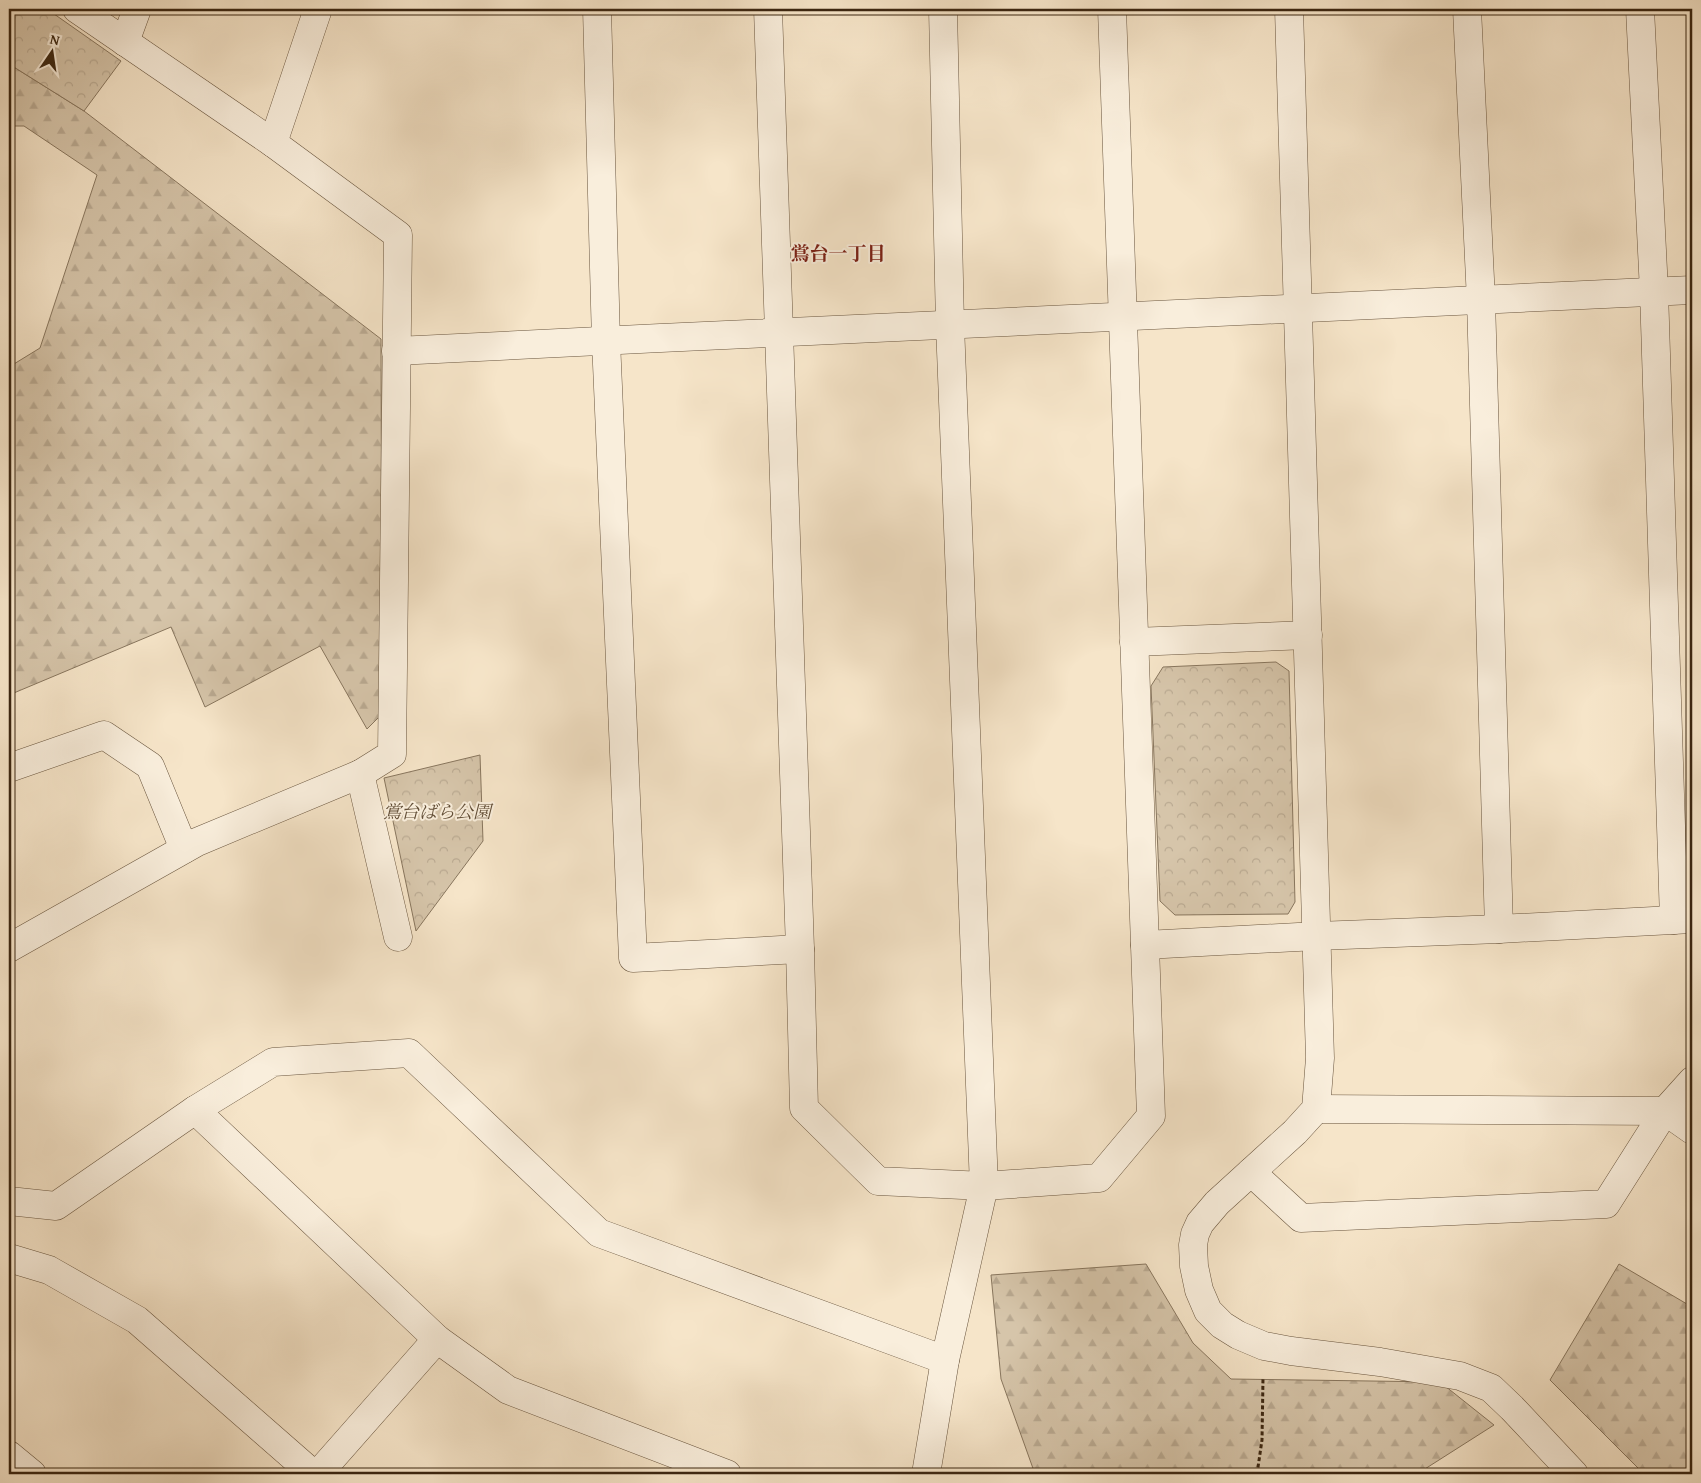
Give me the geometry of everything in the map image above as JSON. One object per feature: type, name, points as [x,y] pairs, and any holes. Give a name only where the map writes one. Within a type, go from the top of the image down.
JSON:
[{"type":"street","points":[[9,948],[184,848],[360,774],[392,754],[398,235],[273,143],[77,9]]},
{"type":"street","points":[[125,42],[137,9]]},
{"type":"street","points":[[273,143],[318,9]]},
{"type":"street","points":[[597,9],[606,341],[632,958],[800,949]]},
{"type":"street","points":[[768,9],[804,1108],[878,1181],[984,1186],[1100,1178],[1151,1116],[1112,9]]},
{"type":"street","points":[[926,1474],[945,1360],[984,1186],[950,325],[943,9]]},
{"type":"street","points":[[1289,9],[1320,1058],[1316,1109],[1295,1132],[1217,1203],[1200,1223],[1194,1239],[1194,1266],[1199,1290],[1208,1311],[1222,1326],[1238,1335],[1264,1346],[1380,1362],[1460,1376],[1492,1388],[1574,1474]]},
{"type":"street","points":[[1467,9],[1480,300],[1500,929]]},
{"type":"street","points":[[1145,945],[1683,920],[1640,9]]},
{"type":"street","points":[[396,351],[1124,317],[1297,306],[1692,290]]},
{"type":"street","points":[[1134,642],[1308,635]]},
{"type":"street","points":[[9,768],[104,735],[150,766],[184,848]]},
{"type":"street","points":[[360,774],[398,937]]},
{"type":"street","points":[[9,1201],[56,1206],[195,1110],[273,1062],[409,1053],[599,1233],[945,1360]]},
{"type":"street","points":[[1251,1172],[1301,1218],[1606,1204],[1665,1111],[1692,1082]]},
{"type":"street","points":[[1316,1109],[1665,1111],[1692,1130]]},
{"type":"street","points":[[195,1110],[437,1339],[508,1390],[727,1474]]},
{"type":"street","points":[[9,1258],[49,1270],[137,1320],[313,1474]]},
{"type":"street","points":[[318,1474],[437,1339]]},
{"type":"street","points":[[9,1455],[32,1474]]},
{"type":"path","points":[[1257,1474],[1262,1440],[1264,1346]]},
{"type":"green space","points":[[9,9],[47,9],[121,61],[84,111],[9,64]]},
{"type":"green space","points":[[9,64],[84,111],[381,339],[382,714],[367,729],[320,646],[205,707],[171,627],[9,695],[9,367],[40,348],[97,175],[24,126],[9,126]]},
{"type":"green space","points":[[1276,662],[1289,671],[1295,902],[1288,914],[1175,915],[1160,901],[1151,686],[1163,667]]},
{"type":"green space","name":"鴬台ばら公園","points":[[480,755],[483,841],[416,931],[384,778]]},
{"type":"green space","points":[[1146,1264],[1193,1343],[1231,1379],[1440,1382],[1494,1425],[1417,1474],[1035,1474],[1001,1379],[991,1275]]},
{"type":"green space","points":[[1619,1264],[1692,1307],[1692,1474],[1644,1474],[1550,1380]]},
{"type":"district","name":"鴬台一丁目","points":[[838,253]]}]
